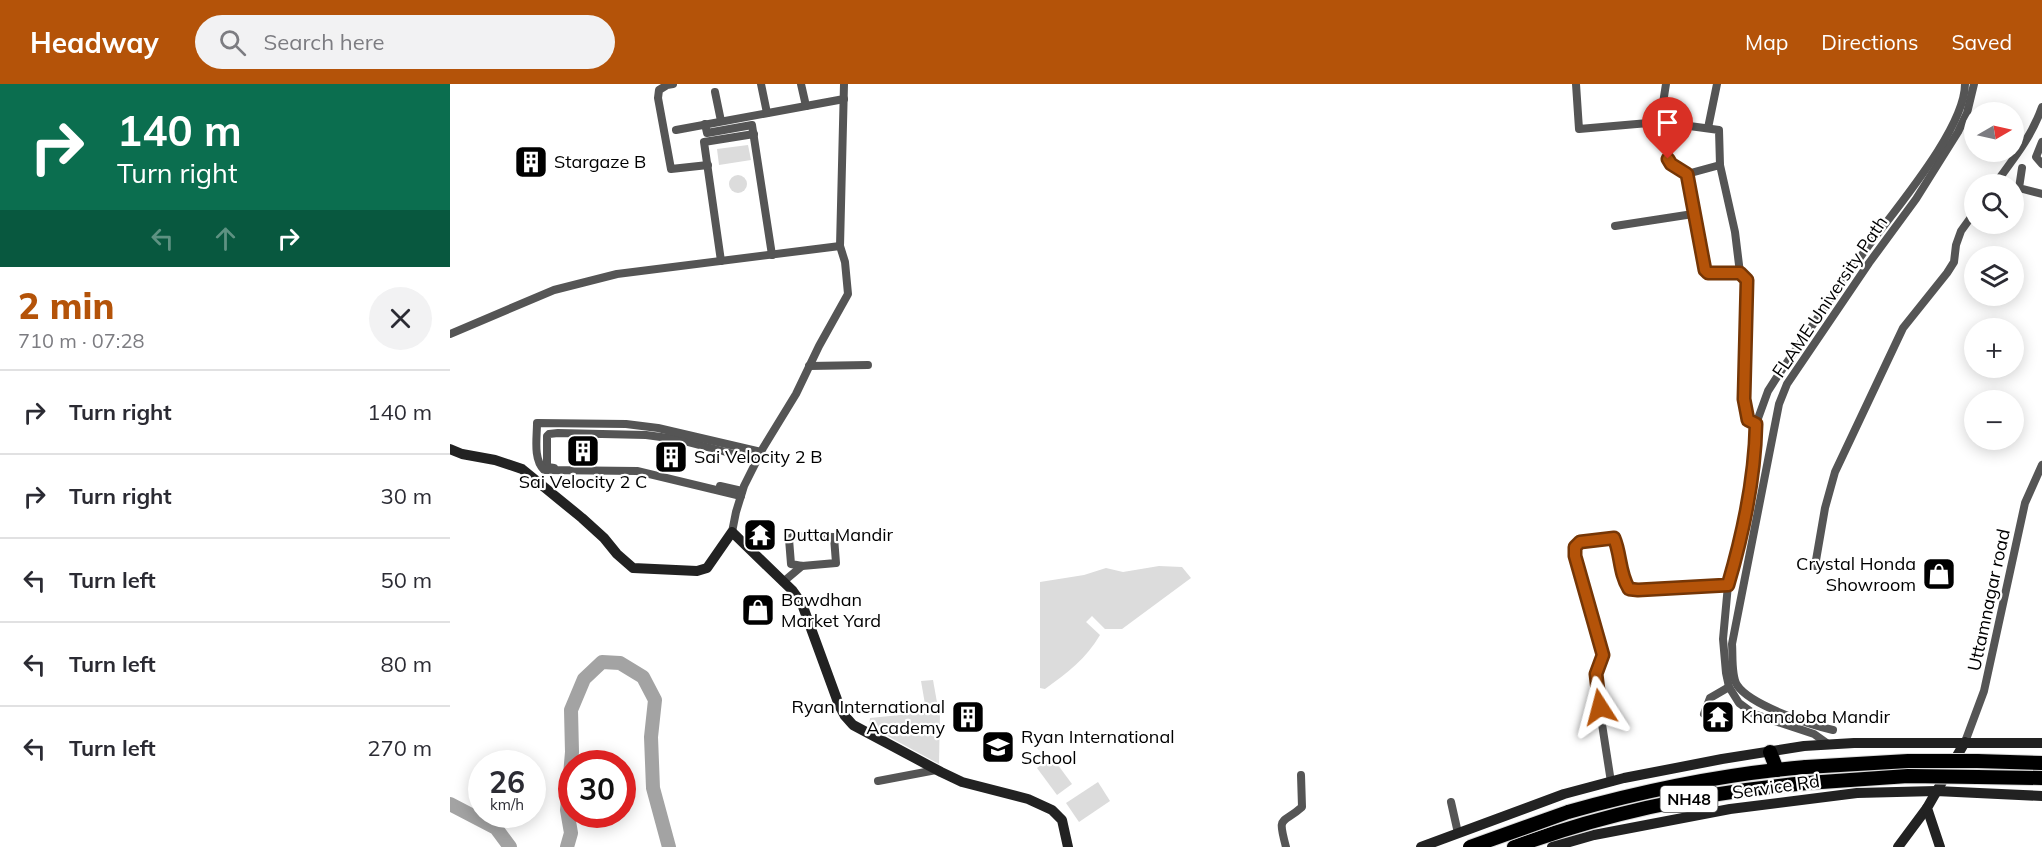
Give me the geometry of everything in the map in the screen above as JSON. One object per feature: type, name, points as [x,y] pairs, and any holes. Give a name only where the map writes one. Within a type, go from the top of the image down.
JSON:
[{"type":"highway","points":[[1770,752],[1777,770]]},
{"type":"highway","name":"NH48","points":[[1470,847],[1568,812],[1684,784],[1777,770],[1908,761],[2042,763]]},
{"type":"highway","name":"NH48","points":[[1514,847],[1572,826],[1677,801],[1727,792],[1807,783],[1908,776],[2042,778]]},
{"type":"street","points":[[673,84],[659,90],[658,98],[671,169],[708,165]]},
{"type":"street","points":[[761,84],[767,113]]},
{"type":"street","points":[[801,84],[806,106]]},
{"type":"street","points":[[450,449],[522,469],[582,518],[633,568],[697,572],[707,568],[732,532],[741,494],[757,460],[796,394],[848,294],[845,262],[840,246],[844,84]]},
{"type":"street","points":[[1576,84],[1579,129],[1660,122],[1719,130],[1720,165],[1735,232],[1740,273],[1747,280],[1748,285],[1745,317],[1744,407],[1748,420],[1756,424]]},
{"type":"street","points":[[1660,135],[1666,84]]},
{"type":"street","points":[[1708,128],[1717,84]]},
{"type":"street","points":[[1828,744],[1820,736],[1754,714],[1739,703],[1729,687],[1723,639],[1728,585],[1737,553],[1747,500],[1755,450],[1756,424],[1777,377],[1863,253],[1923,175],[1953,123],[1969,87]]},
{"type":"street","name":"FLAME University Path","points":[[1833,730],[1757,703],[1736,684],[1732,644],[1779,403],[1787,384],[1869,263],[1916,199],[1958,132],[1967,113],[1969,87]]},
{"type":"street","points":[[715,92],[721,122]]},
{"type":"street","points":[[676,130],[844,99]]},
{"type":"street","points":[[2003,174],[2016,158],[2042,106]]},
{"type":"street","points":[[705,124],[707,133],[752,125],[772,255]]},
{"type":"street","points":[[721,261],[704,142],[754,134]]},
{"type":"street","points":[[2042,142],[2037,157],[2042,164]]},
{"type":"street","points":[[1668,159],[1671,164],[1687,174],[1720,165]]},
{"type":"street","points":[[2022,168],[2019,188],[2042,194]]},
{"type":"street","points":[[1687,174],[1705,270],[1708,273],[1740,273]]},
{"type":"street","points":[[1615,226],[1693,214]]},
{"type":"street","points":[[1815,566],[1825,508],[1835,472],[1904,328],[1954,262],[1956,245],[1964,227]]},
{"type":"street","points":[[450,334],[554,290],[617,273],[840,246]]},
{"type":"street","points":[[809,366],[868,365]]},
{"type":"street","points":[[1766,398],[1779,403]]},
{"type":"street","points":[[741,494],[637,471],[544,470],[538,464],[537,458],[537,423],[626,424],[658,428],[761,452]]},
{"type":"street","points":[[741,494],[642,468],[548,467],[547,436],[558,433],[646,435],[676,439],[757,460]]},
{"type":"street","name":"Uttamnagar road","points":[[1965,742],[1984,691],[2025,502],[2042,465]]},
{"type":"street","points":[[732,532],[802,604],[832,689],[845,716],[853,725],[963,782],[1028,800],[1052,810],[1062,820],[1068,847]]},
{"type":"street","points":[[783,582],[802,566],[836,563],[834,537],[791,537],[791,564],[802,566]]},
{"type":"street","points":[[1611,782],[1595,679],[1603,655],[1575,556],[1575,547],[1580,542],[1614,538],[1618,546],[1624,581],[1629,589],[1728,585]]},
{"type":"street","points":[[1704,714],[1710,698],[1729,687]]},
{"type":"street","points":[[1820,736],[1833,730],[1842,743]]},
{"type":"street","points":[[1898,847],[1926,808],[1965,742]]},
{"type":"street","points":[[1421,847],[1564,794],[1722,759],[1842,743],[2042,743]]},
{"type":"street","points":[[878,781],[936,770]]},
{"type":"street","points":[[1286,847],[1282,825],[1286,817],[1302,807],[1301,775]]},
{"type":"street","name":"Service Rd","points":[[1552,847],[1594,835],[1752,806],[1857,793],[1936,791],[2042,796]]},
{"type":"street","points":[[1450,802],[1458,833]]},
{"type":"street","points":[[1926,808],[1940,847]]},
{"type":"street","points":[[1482,824],[1491,847]]},
{"type":"shaded area","points":[[748,145],[751,160],[719,165],[717,149]]},
{"type":"shaded area","points":[[734,175],[742,175],[747,180],[745,191],[734,193],[729,188],[729,180]]},
{"type":"shaded area","points":[[1159,566],[1182,567],[1191,578],[1122,629],[1105,629],[1092,616],[1086,622],[1100,635],[1095,644],[1068,671],[1045,689],[1040,688],[1040,582],[1084,575],[1106,568],[1123,572]]},
{"type":"shaded area","points":[[933,680],[938,708],[926,710],[921,681]]},
{"type":"shaded area","points":[[940,711],[939,764],[869,726],[870,718]]},
{"type":"shaded area","points":[[1052,757],[1072,784],[1057,795],[1037,768]]},
{"type":"shaded area","points":[[1098,782],[1110,801],[1079,822],[1066,803]]},
{"type":"waterway","points":[[567,847],[571,833],[567,810],[572,752],[571,710],[584,679],[602,662],[620,663],[643,677],[655,700],[651,737],[653,788],[669,847]]},
{"type":"waterway","points":[[450,804],[496,828],[510,847]]},
{"type":"place","name":"Stargaze B","points":[[531,162]]},
{"type":"place","name":"Sai Velocity 2 C","points":[[583,451]]},
{"type":"place","name":"Sai Velocity 2 B","points":[[671,457]]},
{"type":"place","name":"Dutta Mandir","points":[[760,535]]},
{"type":"place","name":"Crystal Honda Showroom","points":[[1939,574]]},
{"type":"place","name":"Bawdhan Market Yard","points":[[758,610]]},
{"type":"place","name":"Ryan International Academy","points":[[968,717]]},
{"type":"place","name":"Khandoba Mandir","points":[[1718,717]]},
{"type":"place","name":"Ryan International School","points":[[998,747]]},
{"type":"route","points":[[1600,707],[1595,679],[1603,655],[1575,556],[1575,547],[1580,542],[1614,538],[1618,546],[1624,581],[1629,589],[1728,585],[1737,553],[1755,450],[1756,424],[1748,420],[1745,414],[1744,399],[1747,280],[1740,273],[1708,273],[1705,270],[1687,174],[1684,170],[1671,164],[1668,159]]}]
